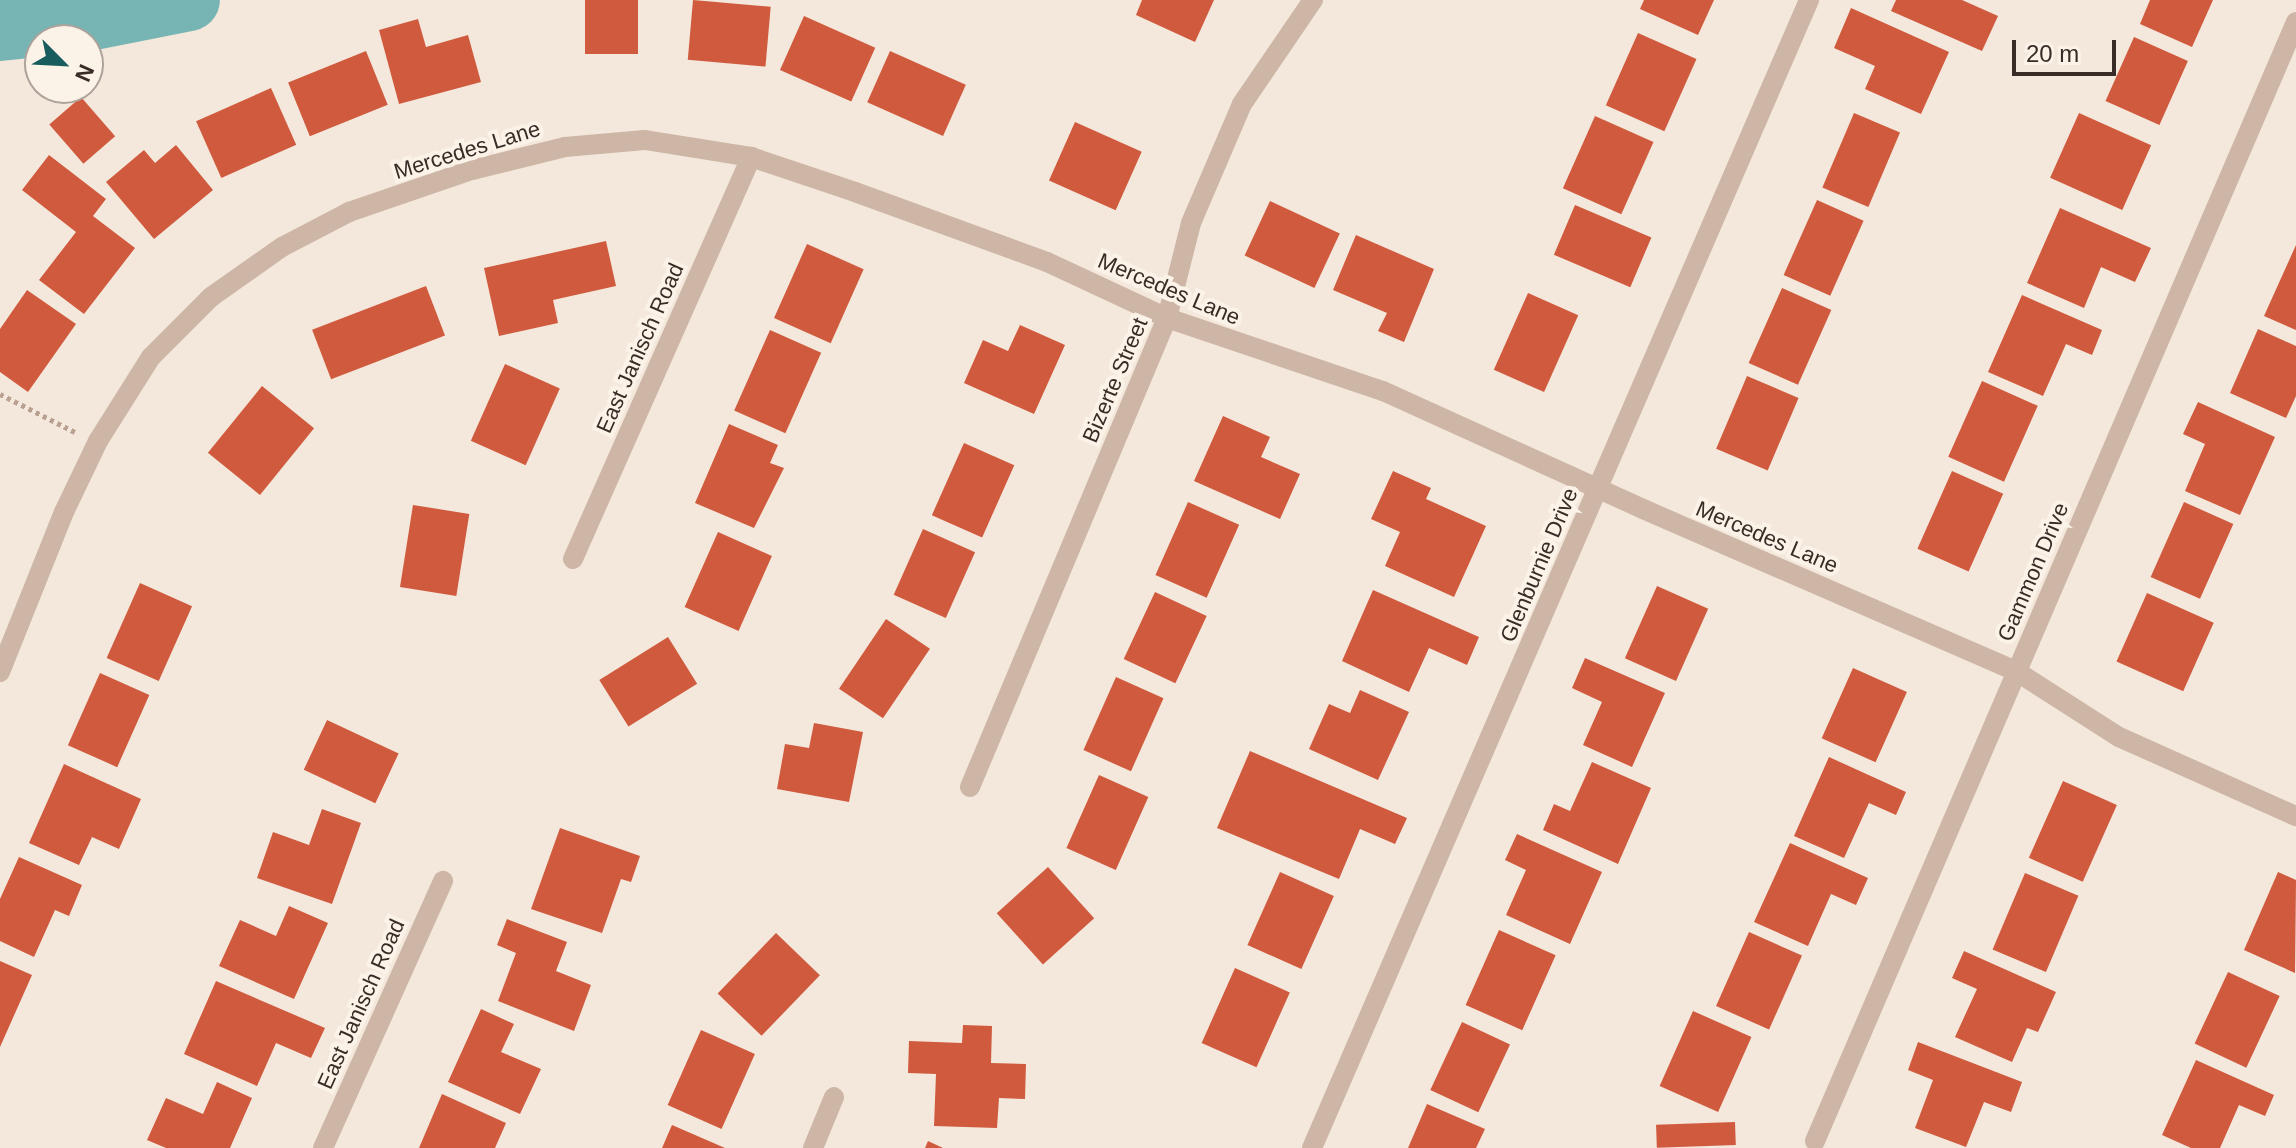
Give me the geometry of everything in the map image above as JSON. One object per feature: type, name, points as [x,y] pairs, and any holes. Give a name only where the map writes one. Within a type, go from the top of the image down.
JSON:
[{"type":"street","name":"Bizerte Street","points":[[970,787],[1167,318],[1191,223],[1242,104],[1313,0]]},
{"type":"street","name":"Glenburnie Drive","points":[[1314,1144],[1809,0]]},
{"type":"street","name":"Gammon Drive","points":[[1815,1141],[2296,22]]},
{"type":"street","name":"Mercedes Lane","points":[[0,672],[95,448],[151,357],[211,297],[282,247],[349,212],[472,170],[565,147],[645,140],[751,157],[1047,262],[1167,318],[1383,391],[1598,489],[2016,671],[2119,737],[2296,816]]},
{"type":"street","name":"East Janisch Road","points":[[573,559],[751,157]]},
{"type":"street","name":"East Janisch Road","points":[[323,1148],[443,881]]},
{"type":"street","points":[[813,1148],[834,1097]]},
{"type":"path","points":[[0,394],[95,448]]},
{"type":"building","points":[[585,0],[638,0],[638,54],[585,54]]},
{"type":"building","points":[[693,0],[771,7],[765,67],[688,60]]},
{"type":"building","points":[[1142,0],[1214,0],[1195,42],[1136,15]]},
{"type":"building","points":[[1644,0],[1714,0],[1698,35],[1640,9]]},
{"type":"building","points":[[1896,0],[1962,0],[1998,16],[1982,51],[1891,11]]},
{"type":"building","points":[[2150,0],[2213,0],[2192,47],[2140,24]]},
{"type":"building","points":[[1851,8],[1949,52],[1921,114],[1865,89],[1875,66],[1834,48]]},
{"type":"building","points":[[804,16],[875,48],[851,102],[780,70]]},
{"type":"building","points":[[418,19],[426,47],[468,35],[481,82],[399,104],[379,30]]},
{"type":"building","points":[[1638,33],[1696,59],[1664,131],[1606,105]]},
{"type":"building","points":[[2134,37],[2188,61],[2159,125],[2106,101]]},
{"type":"building","points":[[366,51],[388,105],[310,136],[288,82]]},
{"type":"building","points":[[890,51],[966,85],[943,136],[867,102]]},
{"type":"building","points":[[271,88],[296,145],[221,178],[196,121]]},
{"type":"building","points":[[73,104],[87,104],[115,136],[83,164],[49,125]]},
{"type":"building","points":[[1854,113],[1900,133],[1868,207],[1822,188]]},
{"type":"building","points":[[2079,113],[2151,145],[2122,210],[2050,178]]},
{"type":"building","points":[[1595,116],[1653,142],[1621,214],[1563,188]]},
{"type":"building","points":[[1075,122],[1142,152],[1116,210],[1049,180]]},
{"type":"building","points":[[176,145],[213,190],[154,239],[106,182],[144,150],[155,163]]},
{"type":"building","points":[[49,155],[106,199],[93,216],[135,248],[84,314],[39,280],[76,232],[22,190]]},
{"type":"building","points":[[1817,200],[1864,221],[1830,296],[1784,275]]},
{"type":"building","points":[[1270,201],[1340,234],[1314,288],[1245,255]]},
{"type":"building","points":[[1575,205],[1651,237],[1630,287],[1554,255]]},
{"type":"building","points":[[2060,208],[2151,248],[2135,282],[2101,267],[2084,308],[2027,283]]},
{"type":"building","points":[[1356,235],[1434,269],[1404,342],[1378,331],[1387,313],[1333,290]]},
{"type":"building","points":[[606,241],[616,286],[553,300],[558,323],[499,336],[484,268]]},
{"type":"building","points":[[807,244],[864,269],[831,343],[774,318]]},
{"type":"building","points":[[2296,245],[2296,330],[2264,316]]},
{"type":"building","points":[[426,286],[445,335],[331,379],[312,330]]},
{"type":"building","points":[[1782,288],[1831,310],[1798,385],[1749,363]]},
{"type":"building","points":[[27,290],[76,324],[28,392],[0,372],[0,329]]},
{"type":"building","points":[[1528,293],[1578,315],[1544,392],[1494,370]]},
{"type":"building","points":[[2022,295],[2102,330],[2092,355],[2066,344],[2043,396],[1988,372]]},
{"type":"building","points":[[1020,325],[1065,345],[1034,414],[964,383],[983,340],[1008,351]]},
{"type":"building","points":[[2258,329],[2296,346],[2296,396],[2286,418],[2230,393]]},
{"type":"building","points":[[770,330],[821,353],[785,433],[734,410]]},
{"type":"building","points":[[505,364],[560,388],[526,465],[471,441]]},
{"type":"building","points":[[1747,376],[1799,398],[1768,471],[1716,449]]},
{"type":"building","points":[[1982,381],[2038,406],[2004,482],[1948,457]]},
{"type":"building","points":[[262,386],[314,428],[260,495],[208,453]]},
{"type":"building","points":[[2198,402],[2275,437],[2240,515],[2185,491],[2205,444],[2183,434]]},
{"type":"building","points":[[1223,416],[1270,437],[1261,457],[1300,474],[1280,519],[1194,481]]},
{"type":"building","points":[[729,424],[778,445],[770,463],[784,468],[754,528],[695,503]]},
{"type":"building","points":[[964,443],[1014,465],[982,538],[932,515]]},
{"type":"building","points":[[1393,471],[1431,488],[1426,499],[1486,526],[1454,597],[1385,566],[1400,532],[1371,519]]},
{"type":"building","points":[[1952,471],[2003,494],[1969,571],[1917,549]]},
{"type":"building","points":[[1188,502],[1239,525],[1207,598],[1155,575]]},
{"type":"building","points":[[2184,502],[2233,524],[2200,599],[2151,577]]},
{"type":"building","points":[[413,505],[469,514],[456,596],[400,587]]},
{"type":"building","points":[[923,529],[975,552],[946,618],[894,595]]},
{"type":"building","points":[[718,532],[772,556],[739,631],[685,607]]},
{"type":"building","points":[[140,583],[192,606],[159,681],[107,658]]},
{"type":"building","points":[[1657,586],[1708,609],[1676,681],[1625,658]]},
{"type":"building","points":[[1373,590],[1479,637],[1467,665],[1429,648],[1409,692],[1342,661]]},
{"type":"building","points":[[1155,592],[1207,616],[1175,683],[1124,659]]},
{"type":"building","points":[[2147,593],[2214,623],[2183,691],[2116,662]]},
{"type":"building","points":[[886,619],[930,649],[883,718],[839,689]]},
{"type":"building","points":[[668,637],[697,684],[628,727],[599,680]]},
{"type":"building","points":[[1585,658],[1665,693],[1632,767],[1583,745],[1602,702],[1572,688]]},
{"type":"building","points":[[1853,668],[1907,692],[1876,762],[1822,738]]},
{"type":"building","points":[[100,673],[149,695],[117,767],[68,745]]},
{"type":"building","points":[[1116,677],[1164,698],[1131,771],[1083,750]]},
{"type":"building","points":[[1360,690],[1409,712],[1378,780],[1309,749],[1329,704],[1350,713]]},
{"type":"building","points":[[327,720],[399,753],[375,803],[304,770]]},
{"type":"building","points":[[814,723],[863,732],[849,802],[777,789],[785,744],[809,748]]},
{"type":"building","points":[[1250,751],[1407,818],[1395,844],[1360,829],[1339,879],[1217,828]]},
{"type":"building","points":[[1829,757],[1906,792],[1896,815],[1869,803],[1844,858],[1794,836]]},
{"type":"building","points":[[1592,762],[1651,788],[1618,864],[1543,830],[1554,804],[1570,811]]},
{"type":"building","points":[[64,764],[141,799],[119,849],[92,837],[79,865],[29,843]]},
{"type":"building","points":[[1099,775],[1148,797],[1116,870],[1066,848]]},
{"type":"building","points":[[2063,781],[2117,805],[2083,882],[2029,858]]},
{"type":"building","points":[[322,809],[361,823],[332,904],[257,878],[273,832],[309,845]]},
{"type":"building","points":[[560,828],[640,856],[631,882],[621,879],[602,933],[531,909]]},
{"type":"building","points":[[1517,834],[1602,872],[1570,944],[1506,915],[1526,870],[1505,860]]},
{"type":"building","points":[[1790,843],[1868,878],[1856,905],[1831,894],[1808,946],[1754,922]]},
{"type":"building","points":[[19,857],[82,885],[69,916],[55,910],[34,957],[0,941],[0,899]]},
{"type":"building","points":[[1048,867],[1094,918],[1043,964],[997,913]]},
{"type":"building","points":[[1280,872],[1334,896],[1301,969],[1247,945]]},
{"type":"building","points":[[2278,872],[2296,880],[2295,973],[2244,950]]},
{"type":"building","points":[[2025,873],[2078,896],[2046,972],[1993,949]]},
{"type":"building","points":[[289,906],[328,923],[294,999],[219,966],[240,920],[276,936]]},
{"type":"building","points":[[507,919],[567,942],[556,971],[591,985],[574,1031],[498,1001],[516,953],[497,945]]},
{"type":"building","points":[[1499,930],[1556,955],[1522,1030],[1466,1005]]},
{"type":"building","points":[[1749,932],[1802,956],[1769,1030],[1716,1006]]},
{"type":"building","points":[[776,933],[820,975],[762,1036],[718,993]]},
{"type":"building","points":[[1964,951],[2056,992],[2038,1032],[2027,1028],[2012,1062],[1955,1037],[1977,989],[1952,978]]},
{"type":"building","points":[[0,961],[32,975],[0,1047]]},
{"type":"building","points":[[1235,968],[1290,992],[1256,1067],[1202,1043]]},
{"type":"building","points":[[2228,972],[2280,996],[2246,1068],[2195,1044]]},
{"type":"building","points":[[216,981],[325,1028],[311,1058],[276,1043],[257,1086],[184,1054]]},
{"type":"building","points":[[481,1009],[514,1024],[501,1052],[541,1069],[520,1114],[448,1082]]},
{"type":"building","points":[[1693,1011],[1751,1037],[1718,1112],[1660,1086]]},
{"type":"building","points":[[1462,1022],[1510,1044],[1478,1112],[1430,1090]]},
{"type":"building","points":[[963,1025],[992,1026],[991,1063],[1026,1064],[1025,1099],[999,1098],[997,1128],[934,1126],[936,1074],[908,1073],[909,1041],[962,1043]]},
{"type":"building","points":[[701,1030],[755,1054],[722,1129],[668,1105]]},
{"type":"building","points":[[1918,1042],[2022,1082],[2011,1112],[1984,1102],[1966,1147],[1915,1128],[1933,1080],[1908,1070]]},
{"type":"building","points":[[2196,1060],[2274,1095],[2265,1116],[2239,1105],[2220,1148],[2191,1148],[2162,1135]]},
{"type":"building","points":[[217,1082],[252,1098],[230,1148],[166,1148],[147,1140],[166,1098],[203,1114]]},
{"type":"building","points":[[442,1094],[506,1123],[495,1148],[419,1148]]},
{"type":"building","points":[[1427,1104],[1485,1129],[1476,1148],[1408,1148]]},
{"type":"building","points":[[1735,1122],[1736,1145],[1657,1148],[1656,1125]]},
{"type":"building","points":[[672,1125],[725,1148],[662,1148]]},
{"type":"building","points":[[928,1141],[943,1148],[925,1148]]},
{"type":"waterway","points":[[0,30],[78,22],[189,0]]}]
